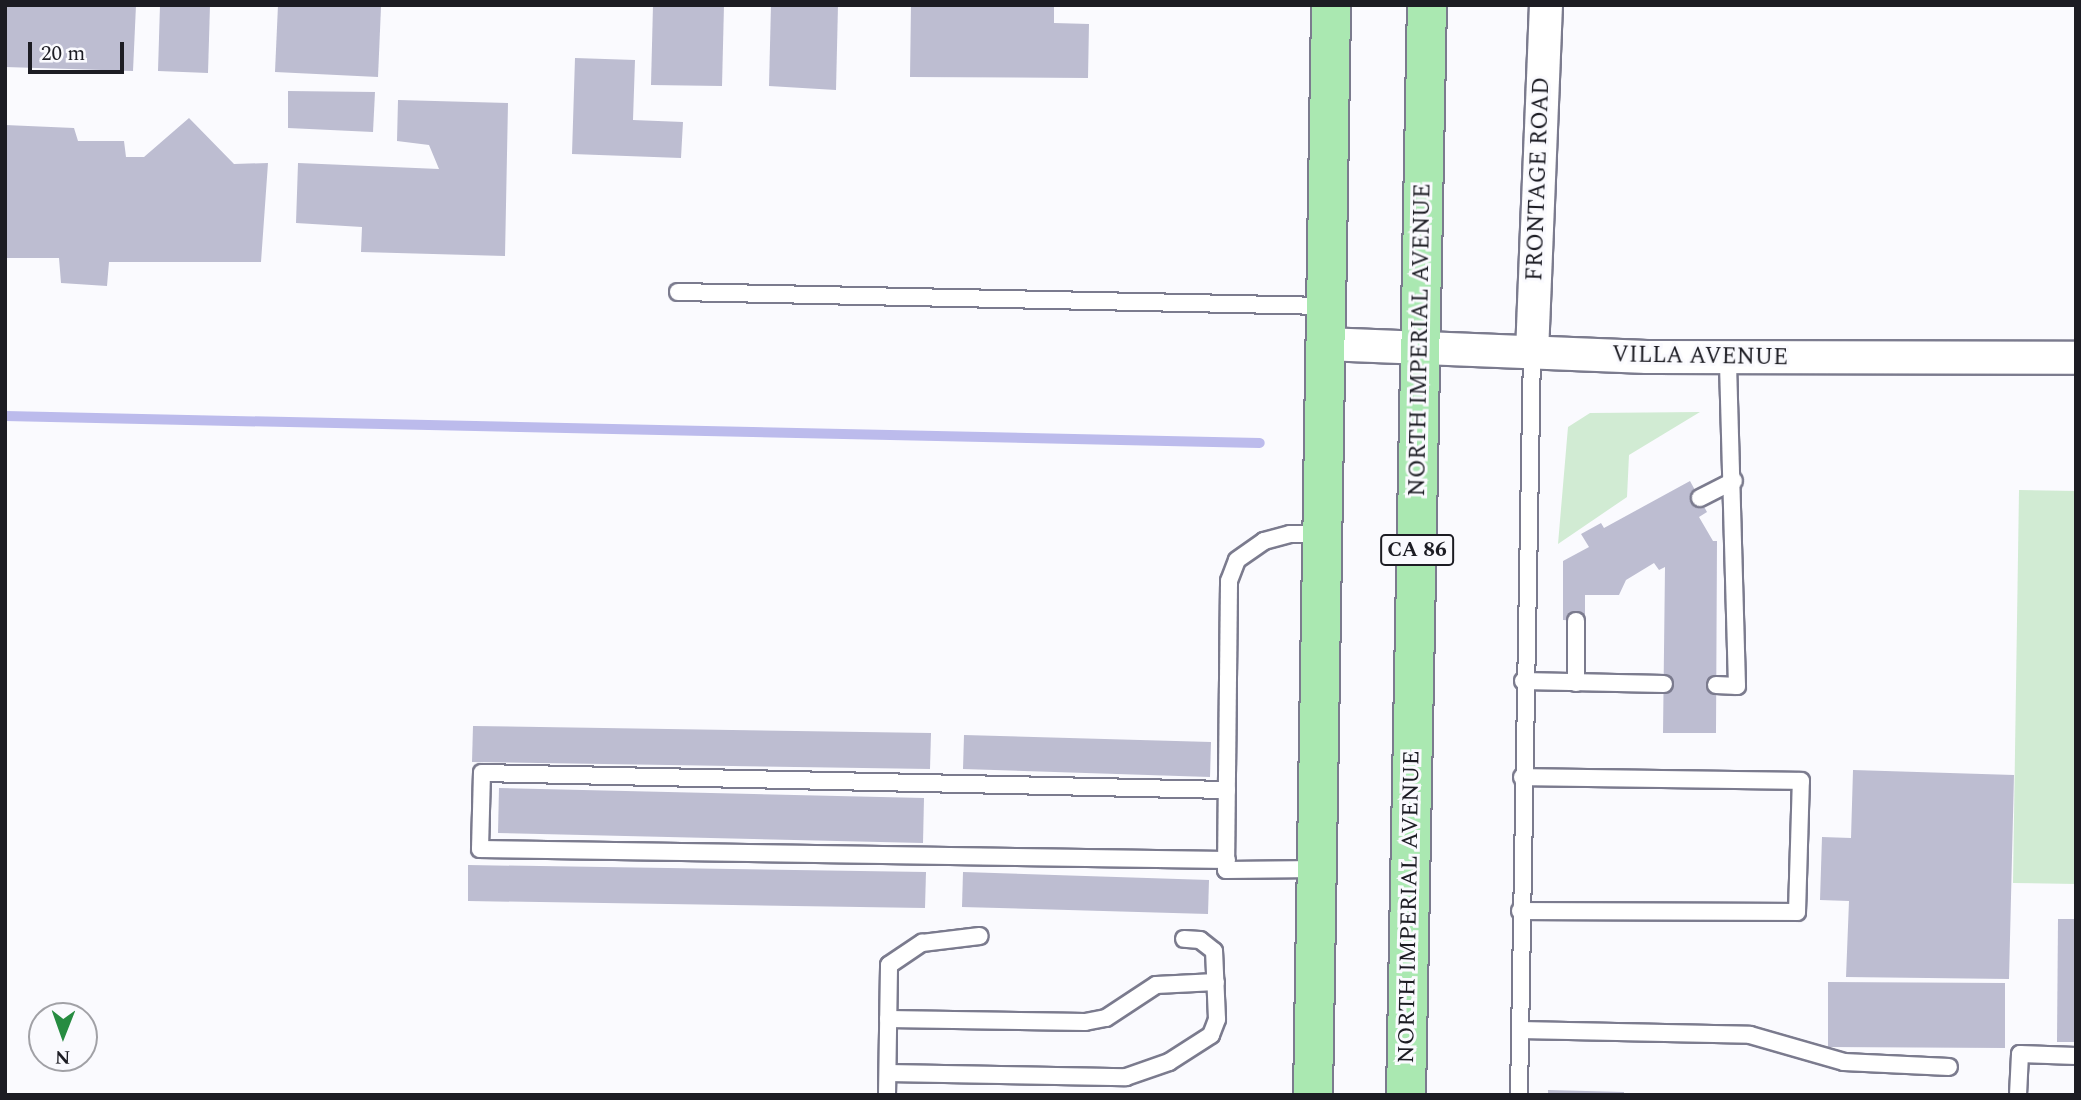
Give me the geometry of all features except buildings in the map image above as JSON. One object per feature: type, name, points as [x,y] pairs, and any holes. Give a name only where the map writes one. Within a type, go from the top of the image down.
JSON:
[{"type":"highway","points":[[1314,1095],[1331,5]]},
{"type":"highway","name":"NORTH IMPERIAL AVENUE","points":[[1406,1095],[1427,5]]},
{"type":"street","name":"FRONTAGE ROAD","points":[[1532,353],[1546,5]]},
{"type":"street","name":"VILLA AVENUE","points":[[1325,344],[1728,358],[2076,358]]},
{"type":"lane","points":[[678,292],[1325,306]]},
{"type":"lane","points":[[1519,1095],[1523,681],[1532,353]]},
{"type":"lane","points":[[1716,685],[1737,686],[1734,481],[1728,358]]},
{"type":"lane","points":[[1700,498],[1734,481]]},
{"type":"lane","points":[[1317,869],[1226,870],[1229,581],[1237,560],[1264,541],[1290,534],[1322,534]]},
{"type":"lane","points":[[1576,621],[1576,683]]},
{"type":"lane","points":[[1523,681],[1664,684]]},
{"type":"lane","points":[[1227,790],[482,773],[480,849],[1227,860]]},
{"type":"lane","points":[[1520,911],[1797,912],[1801,781],[1522,777]]},
{"type":"lane","points":[[887,1095],[889,965],[922,943],[980,936]]},
{"type":"lane","points":[[888,1073],[1126,1077],[1193,1050],[1211,1035],[1217,1019],[1214,951],[1200,940],[1184,939]]},
{"type":"lane","points":[[888,1019],[1085,1022],[1106,1018],[1156,985],[1216,982]]},
{"type":"lane","points":[[1520,1030],[1750,1035],[1844,1062],[1949,1067]]},
{"type":"lane","points":[[2018,1095],[2020,1054],[2076,1056]]},
{"type":"green space","points":[[1700,412],[1629,455],[1627,497],[1558,544],[1568,427],[1590,413]]},
{"type":"green space","points":[[2019,490],[2076,491],[2076,884],[2013,883]]},
{"type":"waterway","points":[[5,416],[1260,443]]}]
